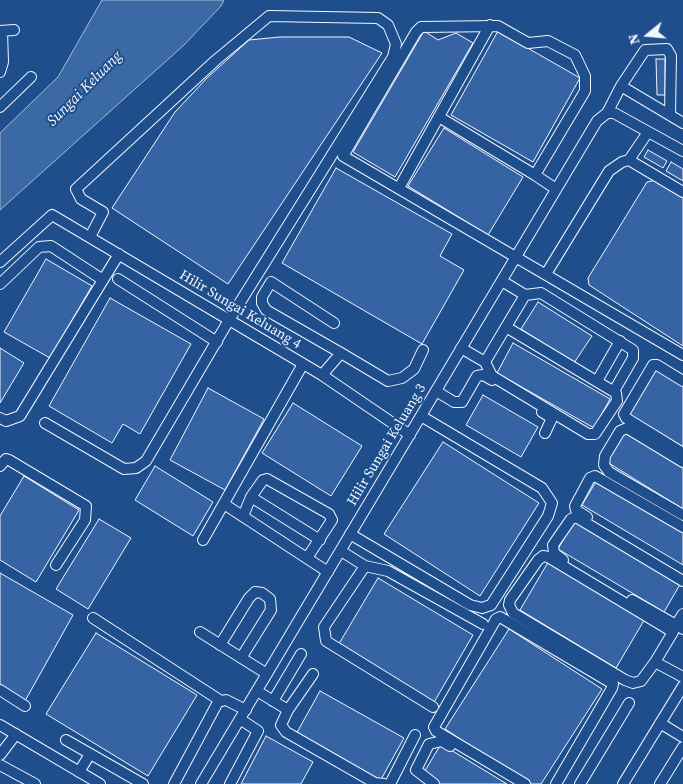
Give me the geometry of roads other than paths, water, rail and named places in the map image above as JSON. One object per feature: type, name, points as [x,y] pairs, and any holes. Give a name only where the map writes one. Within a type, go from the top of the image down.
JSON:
[{"type":"street","points":[[45,423],[124,469],[136,468],[146,461],[229,320],[393,57],[396,44],[393,32],[388,25],[378,18],[269,16],[216,60],[76,189],[81,199],[103,212],[90,237]]},
{"type":"street","points":[[399,188],[490,25]]},
{"type":"street","points":[[535,175],[585,91],[585,76],[575,55],[551,42],[545,40],[528,43],[498,26],[490,25],[422,26],[416,32],[344,156],[683,355]]},
{"type":"street","points":[[0,72],[3,62],[1,31],[14,30]]},
{"type":"street","points":[[670,115],[671,56],[667,49],[644,50],[621,86],[607,113],[614,113],[683,151]]},
{"type":"street","points":[[0,107],[31,77]]},
{"type":"street","points":[[621,86],[683,123]]},
{"type":"street","name":"Hilir Sungai Keluang 3","points":[[201,784],[597,121],[607,113]]},
{"type":"street","points":[[439,117],[556,189]]},
{"type":"street","points":[[546,274],[609,171],[622,162],[629,160],[648,132]]},
{"type":"street","points":[[629,160],[683,192]]},
{"type":"street","name":"Hilir Sungai Keluang 4","points":[[0,262],[52,214],[322,375],[410,435]]},
{"type":"street","points":[[0,284],[39,247],[52,246],[104,280]]},
{"type":"street","points":[[0,418],[6,422],[20,416],[119,254]]},
{"type":"street","points":[[118,279],[217,342]]},
{"type":"street","points":[[502,281],[525,295],[540,293],[633,350],[634,355],[614,391]]},
{"type":"street","points":[[334,323],[271,282],[262,297],[262,304],[266,310],[388,381],[402,378],[414,369],[423,350]]},
{"type":"street","points":[[485,362],[525,295]]},
{"type":"street","points":[[461,348],[485,362],[492,376],[590,435],[597,432],[618,395],[598,381],[506,327]]},
{"type":"street","points":[[598,381],[620,341]]},
{"type":"street","points":[[322,375],[341,353]]},
{"type":"street","points":[[203,540],[303,364]]},
{"type":"street","points":[[683,381],[653,365],[624,414],[626,418],[683,453]]},
{"type":"street","points":[[436,391],[454,402],[462,402],[477,376],[483,375],[552,418],[545,433]]},
{"type":"street","points":[[350,534],[470,604],[482,608],[491,605],[548,516],[552,503],[542,488],[421,416]]},
{"type":"street","points":[[683,462],[627,428],[620,431],[605,456],[604,465],[610,472],[683,515]]},
{"type":"street","points":[[0,466],[6,459],[9,460],[86,506],[86,520],[56,565]]},
{"type":"street","points":[[683,527],[597,477],[590,478],[575,506],[578,512],[683,574]]},
{"type":"street","points":[[242,516],[251,497],[263,480],[267,479],[329,514],[332,520],[307,558]]},
{"type":"street","points":[[251,497],[320,540]]},
{"type":"street","points":[[224,504],[328,572]]},
{"type":"street","points":[[683,581],[576,517],[571,519],[552,549],[556,556],[679,627],[683,614]]},
{"type":"street","points":[[341,551],[365,566],[388,571],[483,624]]},
{"type":"street","points":[[543,556],[548,557],[673,632],[655,662],[641,680],[633,682],[625,680],[513,613],[509,605],[510,600],[538,560],[543,556]]},
{"type":"street","points":[[365,566],[324,627],[326,641],[433,707]]},
{"type":"street","points":[[220,645],[249,598],[255,592],[262,593],[270,599],[271,610],[242,658]]},
{"type":"street","points":[[525,784],[436,731],[434,728],[496,619],[500,617],[613,684],[556,784]]},
{"type":"street","points":[[93,618],[220,701],[230,701],[246,710]]},
{"type":"street","points":[[200,632],[267,674]]},
{"type":"street","points":[[273,701],[301,654]]},
{"type":"street","points":[[655,662],[683,677]]},
{"type":"street","points":[[313,674],[288,710],[281,725],[286,732],[376,782],[384,784]]},
{"type":"street","points":[[623,784],[683,686]]},
{"type":"street","points":[[0,690],[25,706]]},
{"type":"street","points":[[257,691],[288,710]]},
{"type":"street","points":[[174,784],[220,701]]},
{"type":"street","points":[[580,784],[629,704]]},
{"type":"street","points":[[230,784],[258,730],[240,719]]},
{"type":"street","points":[[660,723],[683,737]]},
{"type":"street","points":[[0,725],[100,784]]},
{"type":"street","points":[[0,755],[16,734]]},
{"type":"street","points":[[390,784],[414,735]]},
{"type":"street","points":[[66,740],[143,784]]},
{"type":"street","points":[[434,784],[416,770],[429,744],[442,741],[512,784]]},
{"type":"street","points":[[660,784],[680,759],[683,747]]},
{"type":"street","points":[[80,772],[90,754]]},
{"type":"street","points":[[0,764],[35,784]]},
{"type":"water","name":"Sungai Keluang","points":[[102,0],[224,0],[221,6],[184,45],[0,210],[0,133],[58,77]]}]
